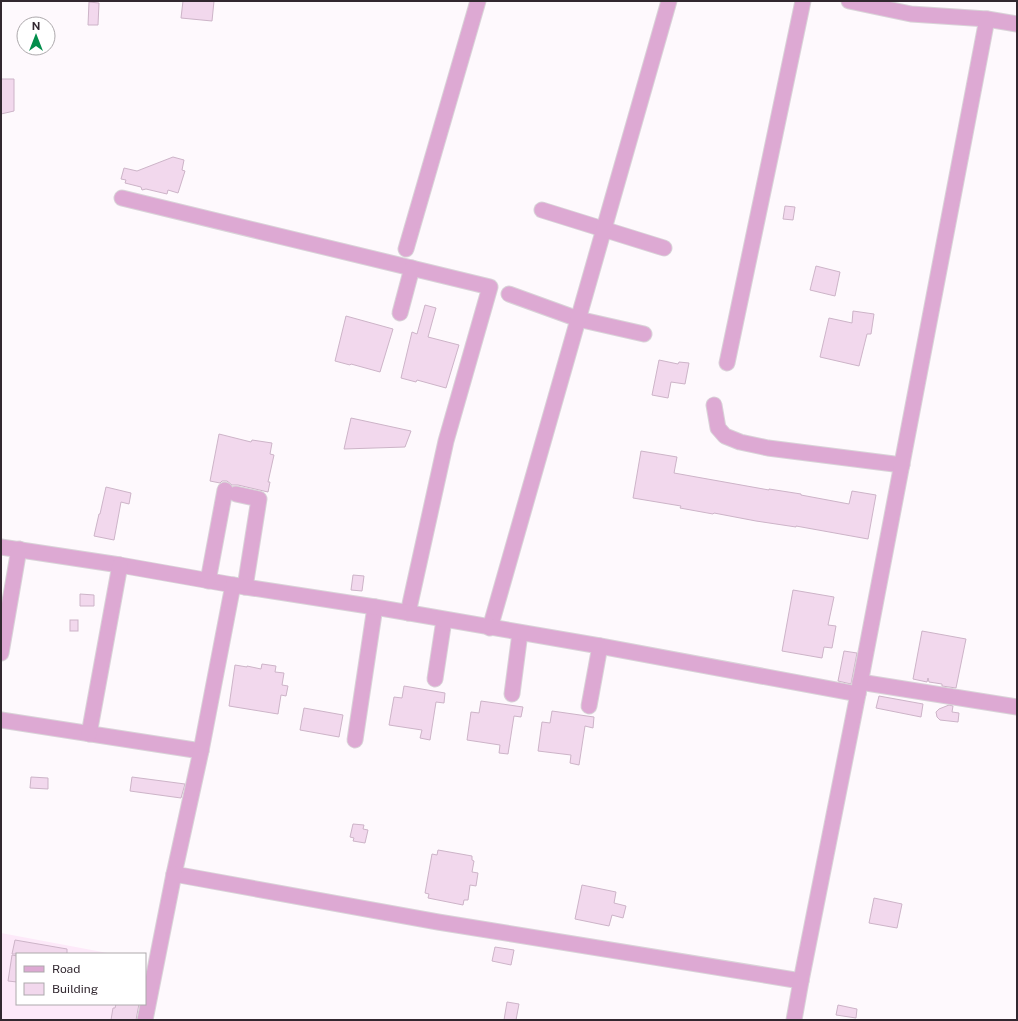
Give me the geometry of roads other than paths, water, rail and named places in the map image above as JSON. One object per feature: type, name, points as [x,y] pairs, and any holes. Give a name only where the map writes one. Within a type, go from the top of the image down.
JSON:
[{"type":"street","points":[[406,249],[478,1]]},
{"type":"street","points":[[490,628],[669,1]]},
{"type":"street","points":[[727,363],[804,1]]},
{"type":"street","points":[[849,1],[911,14],[987,19],[1017,24]]},
{"type":"street","points":[[794,1020],[987,19]]},
{"type":"street","points":[[122,198],[490,287],[446,441],[408,614]]},
{"type":"street","points":[[542,210],[604,228],[664,248]]},
{"type":"street","points":[[400,313],[412,268]]},
{"type":"street","points":[[509,294],[578,319],[644,334]]},
{"type":"street","points":[[714,405],[718,428],[725,436],[740,442],[768,448],[902,465]]},
{"type":"street","points":[[145,1020],[174,874],[259,500],[258,498],[230,492],[208,580]]},
{"type":"street","points":[[1,547],[120,565],[520,633],[859,688],[1017,707]]},
{"type":"street","points":[[1,653],[19,549]]},
{"type":"street","points":[[89,734],[120,565]]},
{"type":"street","points":[[355,740],[374,608]]},
{"type":"street","points":[[435,679],[444,620]]},
{"type":"street","points":[[512,694],[520,633]]},
{"type":"street","points":[[589,706],[600,646]]},
{"type":"street","points":[[1,720],[201,752]]},
{"type":"street","points":[[174,874],[438,922],[801,981]]}]
